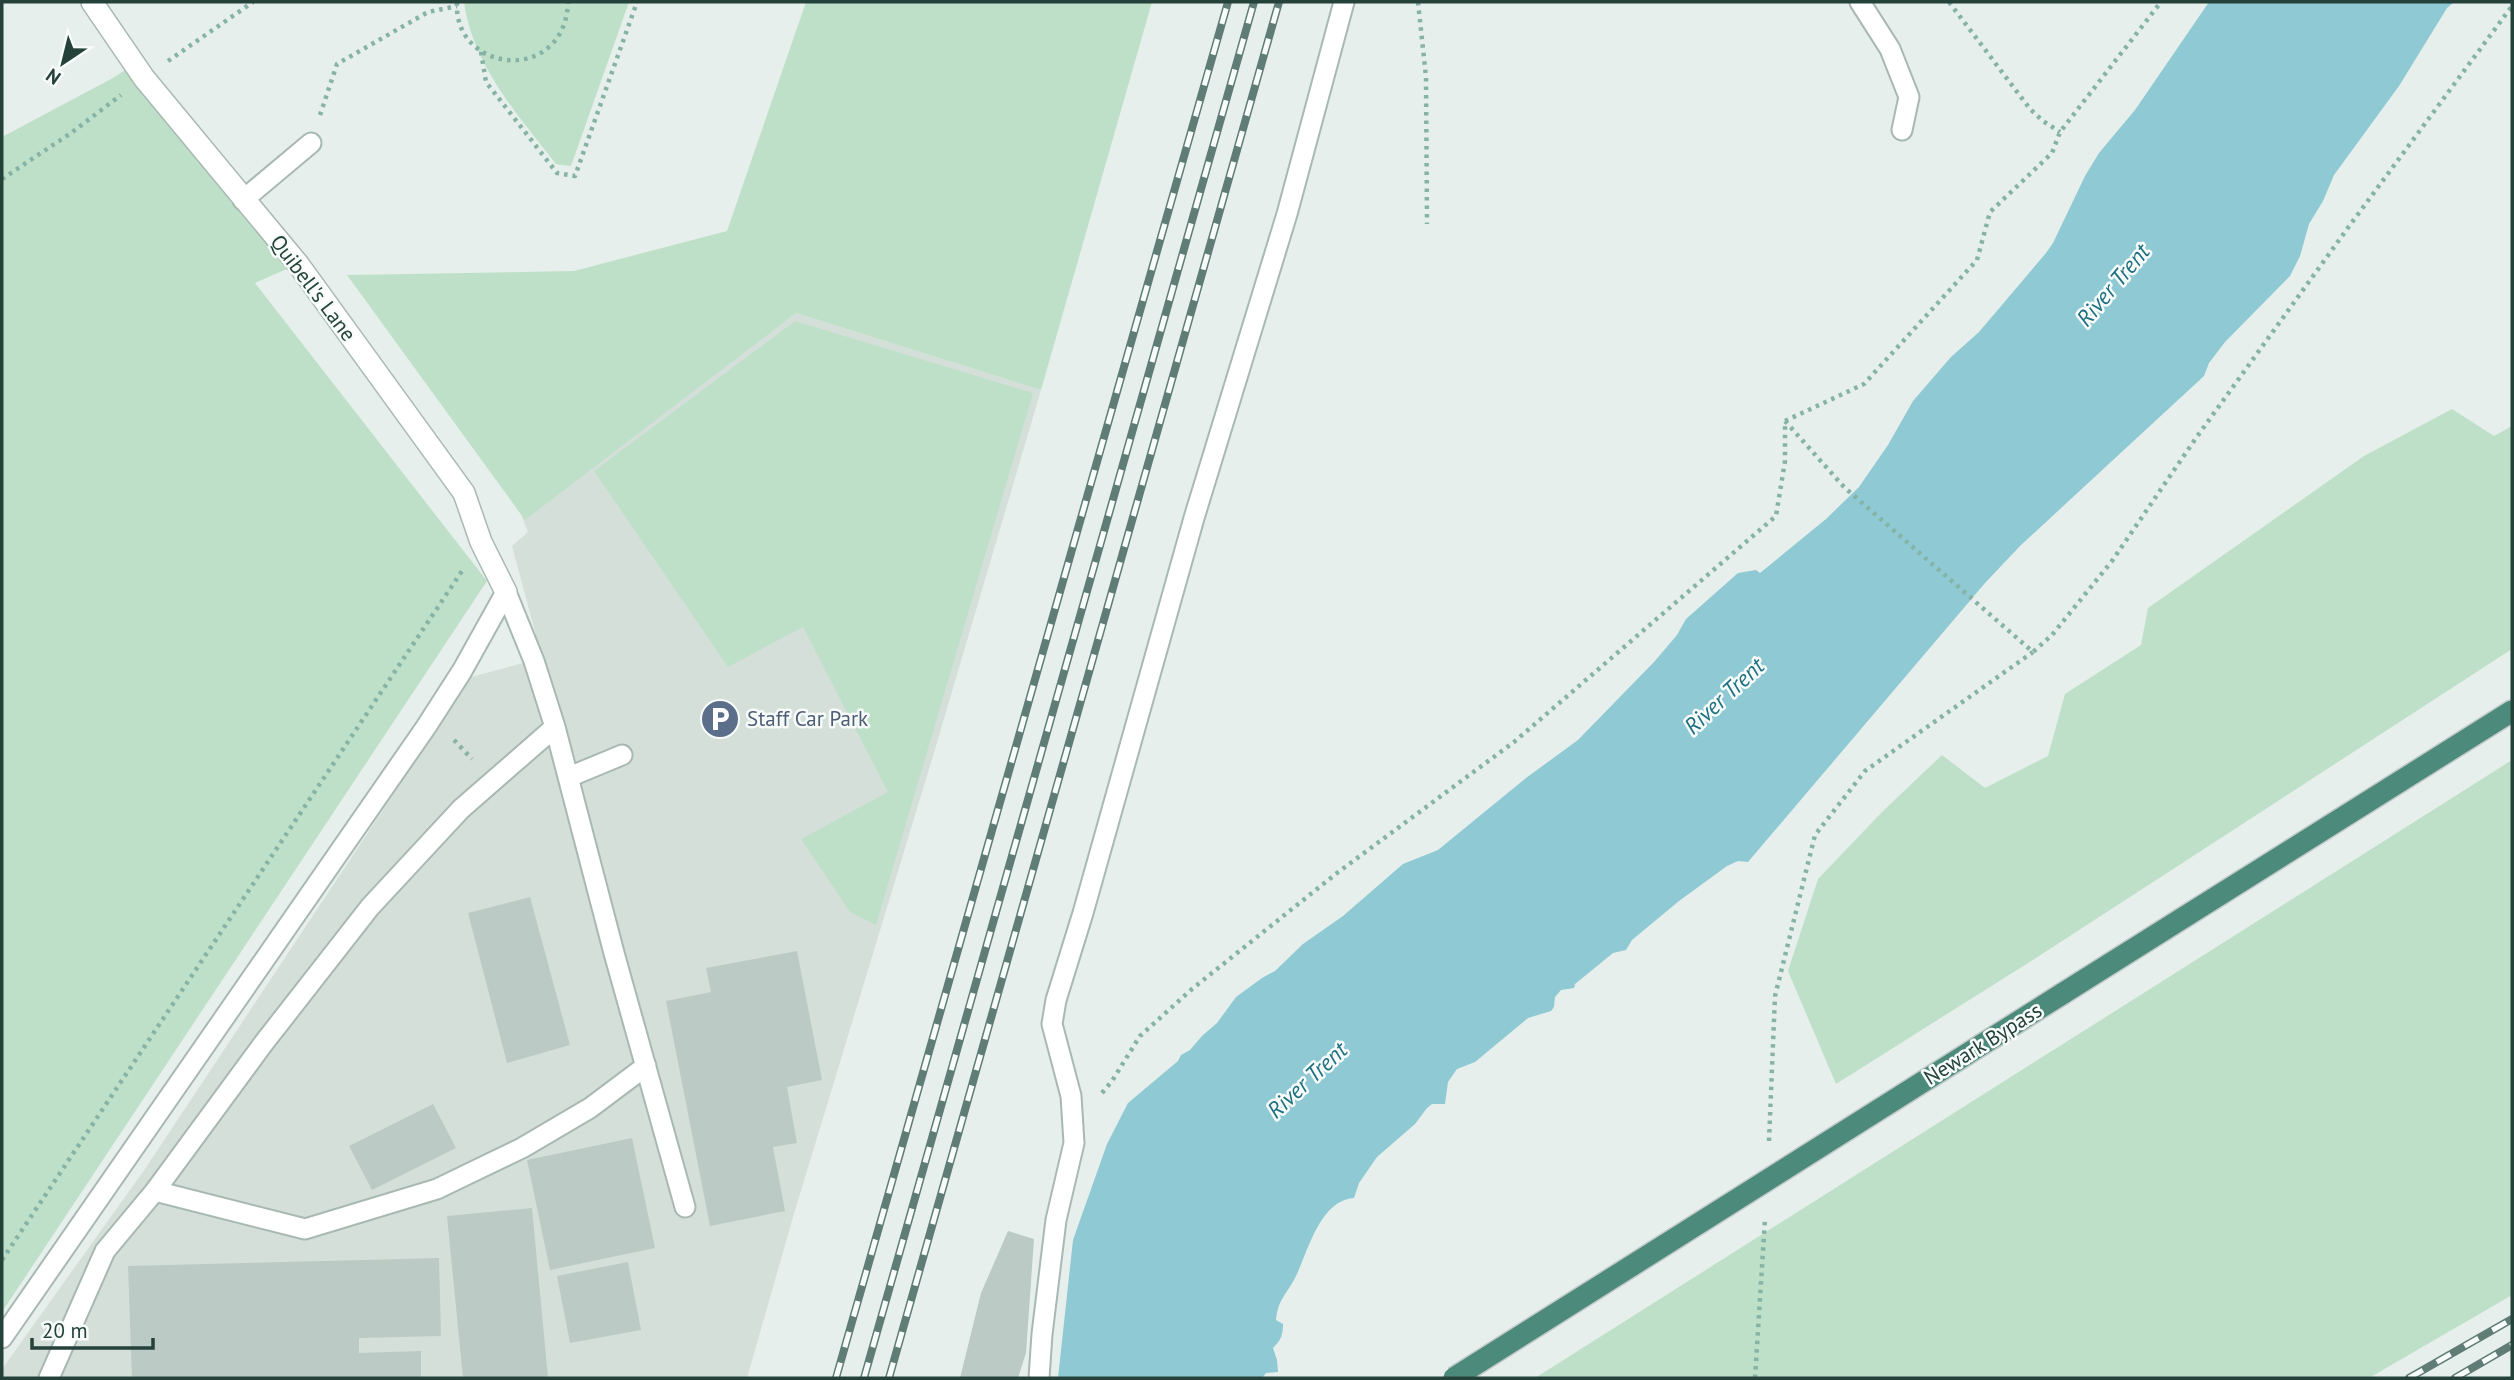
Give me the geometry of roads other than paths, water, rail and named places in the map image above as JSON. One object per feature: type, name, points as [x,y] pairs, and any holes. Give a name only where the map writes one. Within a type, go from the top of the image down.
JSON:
[{"type":"highway","name":"Newark Bypass","points":[[1454,1378],[2512,711]]},
{"type":"street","name":"Quibell's Lane","points":[[92,2],[144,78],[298,264],[464,494],[481,542],[506,592]]},
{"type":"lane","points":[[1039,1378],[1056,1220],[1074,1143],[1071,1096],[1052,1024],[1056,1000],[1194,518],[1287,214],[1344,2]]},
{"type":"lane","points":[[1860,2],[1890,49],[1909,97],[1902,130]]},
{"type":"lane","points":[[243,200],[311,143]]},
{"type":"lane","points":[[506,592],[534,661],[555,727],[614,953],[685,1207]]},
{"type":"lane","points":[[2,1338],[426,727],[462,671],[506,592]]},
{"type":"lane","points":[[49,1378],[105,1251],[155,1191],[263,1044],[370,908],[461,809],[555,727]]},
{"type":"lane","points":[[569,777],[622,755]]},
{"type":"lane","points":[[155,1191],[305,1229],[437,1189],[522,1148],[590,1108],[646,1066]]},
{"type":"water","name":"River Trent","points":[[2209,2],[2454,2],[2447,8],[2399,86],[2334,175],[2309,224],[2300,256],[2290,276],[2225,342],[2209,363],[2204,376],[2020,546],[1985,583],[1748,862],[1738,861],[1727,866],[1632,940],[1626,950],[1613,953],[1575,984],[1574,988],[1561,990],[1555,997],[1551,1011],[1528,1018],[1475,1062],[1457,1069],[1448,1082],[1445,1104],[1432,1104],[1427,1108],[1415,1124],[1377,1157],[1359,1183],[1354,1198],[1342,1201],[1324,1217],[1279,1307],[1276,1320],[1283,1324],[1283,1331],[1273,1348],[1278,1372],[1266,1373],[1262,1378],[1058,1378],[1073,1240],[1107,1144],[1128,1103],[1190,1050],[1217,1023],[1236,997],[1275,971],[1303,944],[1343,916],[1403,864],[1438,850],[1526,778],[1578,740],[1654,662],[1677,635],[1686,619],[1738,573],[1756,570],[1760,573],[1826,519],[1859,487],[1888,445],[1913,401],[1951,357],[1979,332],[2046,253],[2099,153],[2135,110]]},
{"type":"railway","points":[[836,1378],[1228,2]]},
{"type":"railway","points":[[864,1378],[1254,2]]},
{"type":"railway","points":[[889,1378],[1279,2]]},
{"type":"railway","points":[[2409,1378],[2512,1319]]},
{"type":"railway","points":[[2455,1378],[2512,1345]]},
{"type":"place","name":"Staff Car Park","points":[[720,719]]}]
